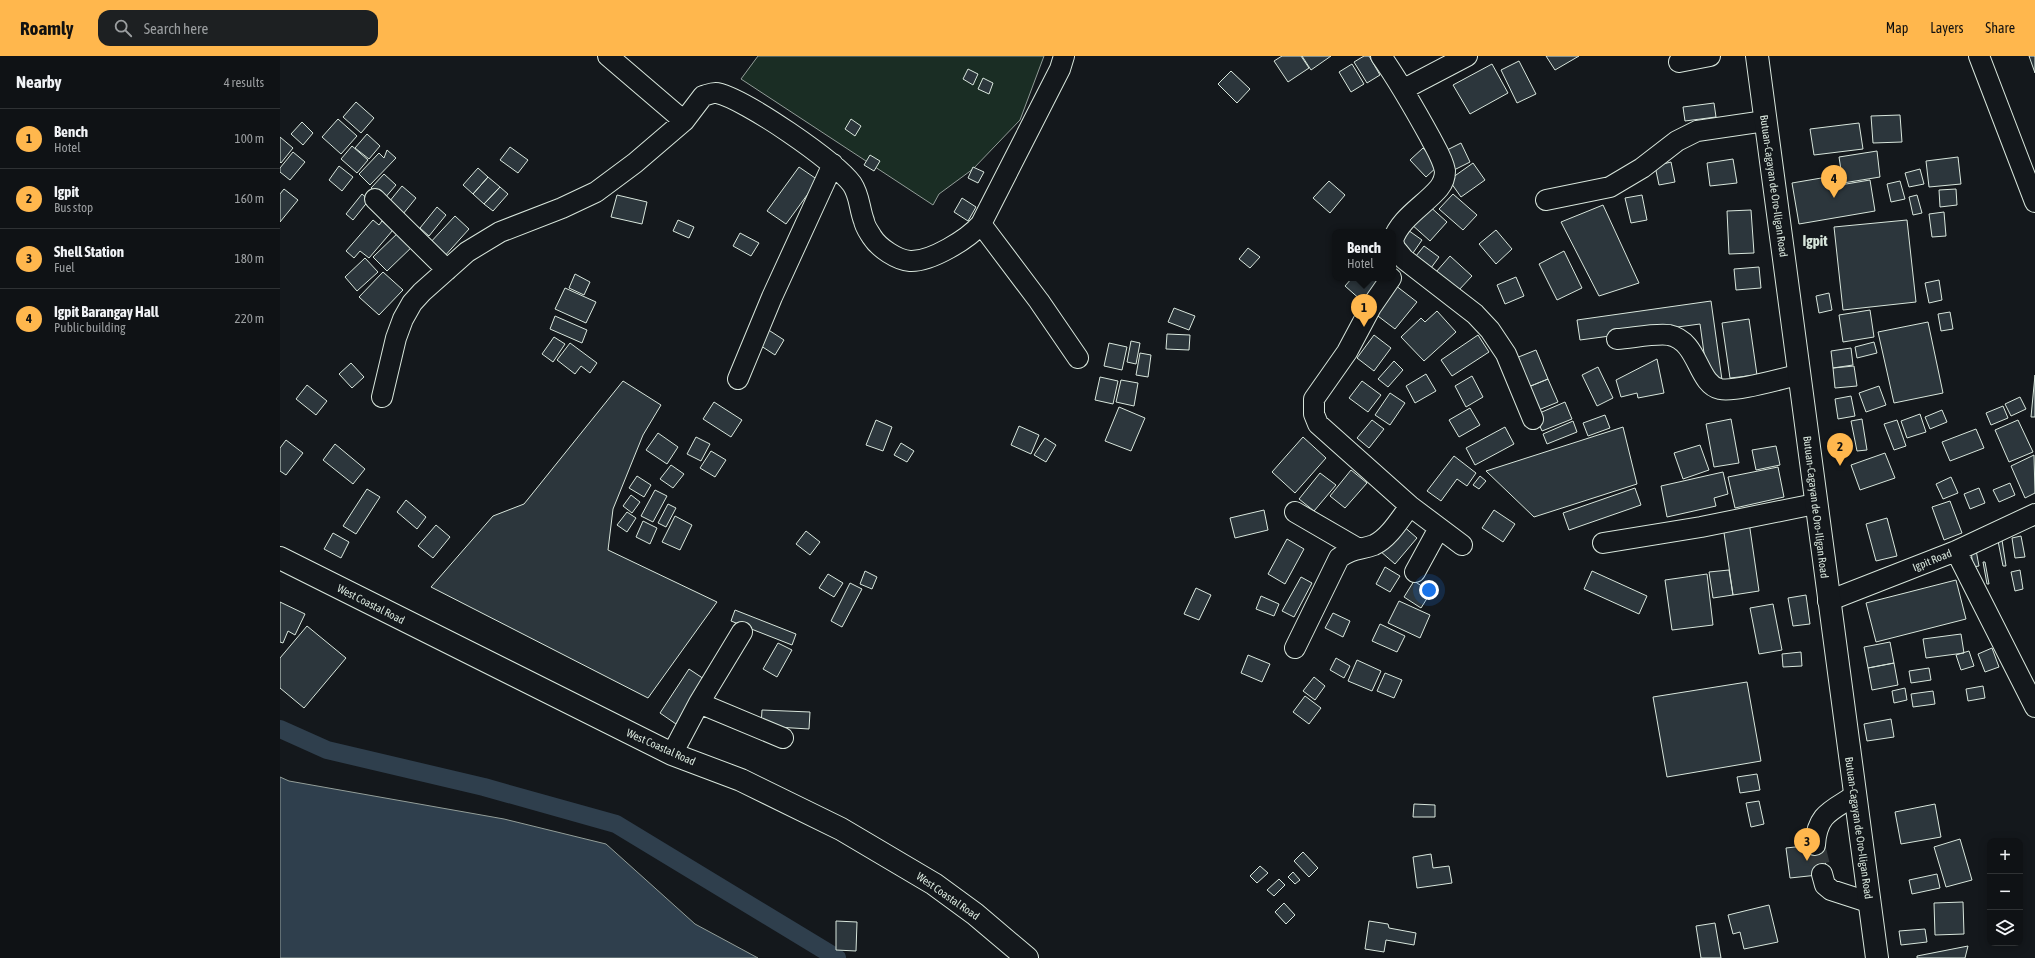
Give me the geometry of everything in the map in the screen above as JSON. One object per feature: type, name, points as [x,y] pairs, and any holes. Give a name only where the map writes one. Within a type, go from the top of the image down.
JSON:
[{"type":"main road","name":"Butuan-Cagayan de Oro-Iligan Road","points":[[1756,56],[1868,902],[1877,958]]},
{"type":"main road","name":"West Coastal Road","points":[[280,558],[672,754],[741,780],[841,828],[934,884],[975,914],[1027,958]]},
{"type":"street","points":[[608,56],[684,120]]},
{"type":"street","points":[[382,398],[402,319],[412,303],[422,292],[467,252],[500,232],[562,208],[596,192],[635,163],[684,120],[703,96],[716,92],[747,106],[833,164],[857,193],[864,222],[874,239],[891,254],[910,261],[926,258],[954,246],[973,234],[981,224],[1050,89],[1064,56]]},
{"type":"street","points":[[1381,56],[1404,89],[1437,151],[1445,170],[1444,179],[1439,187],[1396,232]]},
{"type":"street","points":[[1404,89],[1467,56]]},
{"type":"street","points":[[1679,62],[1710,56]]},
{"type":"street","points":[[1979,56],[2035,202]]},
{"type":"street","points":[[1546,200],[1610,187],[1642,168],[1677,141],[1697,131],[1765,121]]},
{"type":"street","points":[[738,380],[772,297],[833,164]]},
{"type":"street","points":[[375,199],[447,270]]},
{"type":"street","points":[[981,224],[1039,302],[1078,358]]},
{"type":"street","points":[[1396,254],[1398,267],[1475,314],[1490,330],[1506,354],[1533,418]]},
{"type":"street","points":[[1389,281],[1371,307],[1346,352],[1314,399],[1314,414],[1318,424],[1410,506],[1462,545]]},
{"type":"street","points":[[1617,339],[1668,335],[1679,338],[1693,353],[1709,384],[1719,389],[1731,389],[1798,375]]},
{"type":"street","points":[[1603,543],[1701,527],[1815,504]]},
{"type":"street","points":[[1295,648],[1339,558],[1347,551],[1373,545],[1379,541],[1387,535],[1410,506]]},
{"type":"street","points":[[1295,512],[1357,548]]},
{"type":"street","name":"Igpit Road","points":[[1828,601],[1956,551],[2035,514]]},
{"type":"street","points":[[1415,572],[1439,528]]},
{"type":"street","points":[[1956,551],[2035,707]]},
{"type":"street","points":[[672,754],[699,703],[742,632]]},
{"type":"street","points":[[699,703],[783,738]]},
{"type":"street","points":[[1815,845],[1816,830],[1825,815],[1854,796]]},
{"type":"street","points":[[1822,874],[1825,885],[1831,890],[1868,902]]},
{"type":"green space","points":[[758,56],[1044,56],[1020,120],[973,169],[939,194],[933,205],[741,79]]},
{"type":"water","points":[[280,777],[289,781],[504,819],[606,844],[695,924],[758,958],[280,958]]},
{"type":"building","points":[[1282,56],[1301,56],[1309,68],[1288,82],[1274,61]]},
{"type":"building","points":[[1302,56],[1331,56],[1311,70]]},
{"type":"building","points":[[1364,56],[1369,56],[1380,75],[1367,83],[1354,62]]},
{"type":"building","points":[[1546,56],[1579,56],[1555,70]]},
{"type":"building","points":[[2029,56],[2035,56],[2035,73]]},
{"type":"building","points":[[1519,61],[1536,94],[1517,103],[1501,70]]},
{"type":"building","points":[[1352,64],[1364,84],[1351,92],[1339,72]]},
{"type":"building","points":[[1492,64],[1508,93],[1470,114],[1453,85]]},
{"type":"building","points":[[968,69],[978,74],[973,85],[963,79]]},
{"type":"building","points":[[1231,71],[1250,89],[1237,103],[1218,84]]},
{"type":"building","points":[[983,78],[993,83],[989,94],[978,89]]},
{"type":"building","points":[[356,102],[374,118],[361,133],[343,117]]},
{"type":"building","points":[[1714,103],[1716,117],[1685,121],[1683,107]]},
{"type":"building","points":[[1900,115],[1902,142],[1873,143],[1871,116]]},
{"type":"building","points":[[338,119],[357,136],[341,154],[322,137]]},
{"type":"building","points":[[851,119],[861,126],[855,136],[845,129]]},
{"type":"building","points":[[302,122],[313,133],[303,145],[291,134]]},
{"type":"building","points":[[1859,123],[1863,149],[1814,155],[1810,129]]},
{"type":"building","points":[[367,134],[380,146],[369,159],[355,148]]},
{"type":"building","points":[[280,137],[293,148],[281,163],[280,162]]},
{"type":"building","points":[[1461,143],[1470,162],[1454,170],[1445,151]]},
{"type":"building","points":[[352,146],[368,160],[357,173],[341,159]]},
{"type":"building","points":[[510,147],[528,160],[518,173],[500,160]]},
{"type":"building","points":[[1423,148],[1439,165],[1426,177],[1410,160]]},
{"type":"building","points":[[387,150],[396,158],[370,185],[359,174],[379,153],[384,158]]},
{"type":"building","points":[[1877,151],[1880,177],[1843,183],[1839,157]]},
{"type":"building","points":[[293,152],[305,162],[290,180],[280,172],[280,168]]},
{"type":"building","points":[[870,155],[880,161],[874,171],[864,165]]},
{"type":"building","points":[[1958,157],[1961,184],[1929,187],[1926,161]]},
{"type":"building","points":[[1733,159],[1737,183],[1710,186],[1707,163]]},
{"type":"building","points":[[1671,162],[1675,182],[1659,185],[1655,166]]},
{"type":"building","points":[[1473,163],[1485,180],[1461,197],[1449,180]]},
{"type":"building","points":[[339,166],[353,177],[342,191],[329,180]]},
{"type":"building","points":[[799,167],[818,180],[786,224],[767,211]]},
{"type":"building","points":[[973,167],[984,172],[978,183],[968,178]]},
{"type":"building","points":[[478,168],[488,177],[473,194],[463,185]]},
{"type":"building","points":[[1920,169],[1924,184],[1909,187],[1905,173]]},
{"type":"building","points":[[384,174],[396,185],[384,199],[371,188]]},
{"type":"building","points":[[1839,175],[1840,185],[1870,180],[1875,211],[1799,224],[1792,183]]},
{"type":"building","points":[[488,177],[500,187],[484,204],[473,194]]},
{"type":"building","points":[[1329,181],[1345,195],[1330,213],[1313,198]]},
{"type":"building","points":[[1900,181],[1905,199],[1891,202],[1887,184]]},
{"type":"building","points":[[402,186],[416,198],[403,214],[389,202]]},
{"type":"building","points":[[500,187],[508,194],[493,211],[484,204]]},
{"type":"building","points":[[284,189],[298,200],[280,222],[280,194]]},
{"type":"building","points":[[1956,189],[1957,205],[1940,207],[1939,190]]},
{"type":"building","points":[[362,194],[369,200],[353,220],[346,214]]},
{"type":"building","points":[[1453,194],[1477,215],[1463,230],[1439,209]]},
{"type":"building","points":[[617,195],[647,202],[642,224],[611,217]]},
{"type":"building","points":[[1642,195],[1647,220],[1631,223],[1625,198]]},
{"type":"building","points":[[1917,195],[1922,213],[1913,215],[1909,197]]},
{"type":"building","points":[[962,198],[976,207],[968,221],[954,212]]},
{"type":"building","points":[[1427,204],[1447,222],[1430,241],[1410,223]]},
{"type":"building","points":[[1603,205],[1639,283],[1599,296],[1561,222]]},
{"type":"building","points":[[437,207],[446,215],[429,236],[420,228]]},
{"type":"building","points":[[1751,210],[1754,253],[1729,254],[1727,211]]},
{"type":"building","points":[[1944,212],[1946,236],[1932,237],[1929,214]]},
{"type":"building","points":[[455,216],[469,229],[443,258],[428,245]]},
{"type":"building","points":[[373,220],[379,225],[382,221],[393,230],[369,258],[360,251],[354,258],[346,251]]},
{"type":"building","points":[[678,220],[694,227],[689,238],[673,231]]},
{"type":"building","points":[[1907,220],[1916,302],[1843,310],[1834,227]]},
{"type":"building","points":[[1405,228],[1422,240],[1413,253],[1396,240]]},
{"type":"building","points":[[401,230],[415,244],[387,271],[373,257]]},
{"type":"building","points":[[1496,230],[1512,249],[1496,264],[1479,244]]},
{"type":"building","points":[[740,233],[759,243],[751,256],[733,246]]},
{"type":"building","points":[[1424,246],[1439,257],[1431,268],[1416,256]]},
{"type":"building","points":[[1248,248],[1260,257],[1250,268],[1239,259]]},
{"type":"building","points":[[1564,251],[1582,288],[1557,300],[1539,264]]},
{"type":"building","points":[[1450,256],[1472,276],[1458,291],[1436,272]]},
{"type":"building","points":[[365,258],[378,272],[357,291],[345,277]]},
{"type":"building","points":[[1759,267],[1761,288],[1736,290],[1734,269]]},
{"type":"building","points":[[383,272],[403,290],[379,315],[359,297]]},
{"type":"building","points":[[575,274],[590,282],[584,295],[569,288]]},
{"type":"building","points":[[1516,277],[1524,296],[1505,304],[1497,285]]},
{"type":"building","points":[[1939,280],[1942,300],[1929,303],[1925,283]]},
{"type":"building","points":[[1349,281],[1379,281],[1362,301],[1345,286]]},
{"type":"building","points":[[1391,282],[1417,302],[1395,329],[1370,310]]},
{"type":"building","points":[[565,288],[596,302],[586,323],[555,309]]},
{"type":"building","points":[[1829,293],[1832,310],[1819,313],[1816,296]]},
{"type":"building","points":[[1711,301],[1722,380],[1708,382],[1700,324],[1580,340],[1577,320]]},
{"type":"building","points":[[1174,308],[1195,316],[1189,330],[1168,322]]},
{"type":"building","points":[[1870,310],[1874,337],[1843,342],[1839,315]]},
{"type":"building","points":[[1437,311],[1456,332],[1424,361],[1401,337],[1421,318],[1425,322]]},
{"type":"building","points":[[1950,312],[1953,329],[1941,331],[1938,314]]},
{"type":"building","points":[[555,316],[587,330],[582,343],[550,329]]},
{"type":"building","points":[[1749,319],[1757,375],[1730,378],[1722,323]]},
{"type":"building","points":[[1928,322],[1943,393],[1894,403],[1878,332]]},
{"type":"building","points":[[767,329],[784,340],[775,355],[758,344]]},
{"type":"building","points":[[1167,334],[1190,335],[1189,350],[1166,349]]},
{"type":"building","points":[[1374,335],[1391,348],[1374,371],[1357,358]]},
{"type":"building","points":[[1478,335],[1489,352],[1452,376],[1441,360]]},
{"type":"building","points":[[554,337],[565,344],[553,362],[542,354]]},
{"type":"building","points":[[1131,341],[1140,343],[1136,364],[1127,362]]},
{"type":"building","points":[[1874,342],[1877,353],[1857,358],[1855,347]]},
{"type":"building","points":[[570,343],[597,363],[590,373],[581,366],[575,374],[557,360]]},
{"type":"building","points":[[1109,343],[1127,347],[1122,370],[1104,366]]},
{"type":"building","points":[[1851,348],[1853,365],[1833,368],[1831,351]]},
{"type":"building","points":[[1536,350],[1548,379],[1528,387],[1516,358]]},
{"type":"building","points":[[1140,353],[1151,355],[1148,377],[1136,375]]},
{"type":"building","points":[[1657,359],[1664,393],[1638,398],[1637,393],[1621,397],[1616,380]]},
{"type":"building","points":[[1394,361],[1403,370],[1388,387],[1378,379]]},
{"type":"building","points":[[351,363],[364,377],[352,388],[339,374]]},
{"type":"building","points":[[1854,366],[1857,386],[1835,388],[1833,368]]},
{"type":"building","points":[[1598,367],[1613,398],[1597,406],[1582,375]]},
{"type":"building","points":[[1426,374],[1436,391],[1415,403],[1406,386]]},
{"type":"building","points":[[2035,375],[2035,417],[2031,417]]},
{"type":"building","points":[[1472,376],[1483,397],[1466,407],[1455,386]]},
{"type":"building","points":[[1100,377],[1118,381],[1113,404],[1095,400]]},
{"type":"building","points":[[1548,379],[1558,402],[1536,411],[1526,388]]},
{"type":"building","points":[[1121,380],[1138,383],[1134,406],[1116,402]]},
{"type":"building","points":[[623,381],[661,405],[643,435],[613,509],[608,550],[717,602],[648,698],[431,587],[493,516],[524,504]]},
{"type":"building","points":[[1362,381],[1381,395],[1368,412],[1349,398]]},
{"type":"building","points":[[307,385],[327,401],[316,415],[296,399]]},
{"type":"building","points":[[1879,386],[1886,405],[1866,412],[1859,393]]},
{"type":"building","points":[[1390,393],[1405,403],[1390,425],[1375,415]]},
{"type":"building","points":[[1851,396],[1855,416],[1838,419],[1835,399]]},
{"type":"building","points":[[2020,397],[2026,409],[2011,416],[2005,404]]},
{"type":"building","points":[[714,402],[742,420],[731,437],[703,419]]},
{"type":"building","points":[[1565,402],[1572,419],[1542,431],[1535,415]]},
{"type":"building","points":[[2003,406],[2008,418],[1991,425],[1986,413]]},
{"type":"building","points":[[1119,407],[1145,418],[1131,451],[1105,441]]},
{"type":"building","points":[[1470,408],[1480,425],[1459,437],[1449,420]]},
{"type":"building","points":[[1942,410],[1947,422],[1930,429],[1925,417]]},
{"type":"building","points":[[1920,414],[1926,432],[1907,438],[1901,421]]},
{"type":"building","points":[[1605,415],[1610,428],[1588,436],[1583,423]]},
{"type":"building","points":[[1731,419],[1739,463],[1714,467],[1706,424]]},
{"type":"building","points":[[1862,419],[1867,450],[1857,451],[1851,421]]},
{"type":"building","points":[[876,420],[892,427],[883,451],[866,445]]},
{"type":"building","points":[[1372,420],[1384,429],[1369,448],[1357,438]]},
{"type":"building","points":[[1897,420],[1906,446],[1894,450],[1884,424]]},
{"type":"building","points":[[2018,420],[2033,452],[2009,462],[1995,430]]},
{"type":"building","points":[[1573,421],[1577,432],[1547,444],[1543,434]]},
{"type":"building","points":[[1019,426],[1039,435],[1031,454],[1011,445]]},
{"type":"building","points":[[1505,427],[1514,444],[1475,465],[1466,448]]},
{"type":"building","points":[[1623,427],[1637,484],[1534,517],[1486,471]]},
{"type":"building","points":[[1976,429],[1984,448],[1950,461],[1942,442]]},
{"type":"building","points":[[658,433],[678,447],[667,464],[646,450]]},
{"type":"building","points":[[696,437],[710,444],[701,461],[687,454]]},
{"type":"building","points":[[1303,437],[1326,458],[1295,493],[1272,472]]},
{"type":"building","points":[[1045,438],[1056,445],[1046,462],[1034,455]]},
{"type":"building","points":[[286,440],[303,453],[286,475],[280,471],[280,448]]},
{"type":"building","points":[[901,443],[914,451],[907,462],[894,455]]},
{"type":"building","points":[[335,444],[365,469],[353,484],[323,460]]},
{"type":"building","points":[[1700,445],[1709,470],[1683,479],[1674,453]]},
{"type":"building","points":[[1776,446],[1780,465],[1756,470],[1752,450]]},
{"type":"building","points":[[711,451],[726,460],[715,477],[700,468]]},
{"type":"building","points":[[1885,453],[1895,478],[1860,490],[1851,465]]},
{"type":"building","points":[[2034,455],[2035,493],[2025,498],[2011,466]]},
{"type":"building","points":[[1454,456],[1476,473],[1467,486],[1457,479],[1441,501],[1427,491]]},
{"type":"building","points":[[671,465],[684,474],[673,488],[660,479]]},
{"type":"building","points":[[1778,467],[1784,497],[1735,508],[1728,477]]},
{"type":"building","points":[[1351,470],[1367,483],[1345,508],[1330,496]]},
{"type":"building","points":[[1723,472],[1728,494],[1714,498],[1716,506],[1667,517],[1661,486]]},
{"type":"building","points":[[1320,473],[1336,485],[1314,511],[1299,499]]},
{"type":"building","points":[[637,476],[651,485],[644,497],[629,488]]},
{"type":"building","points":[[1480,476],[1486,481],[1479,489],[1473,485]]},
{"type":"building","points":[[1951,477],[1958,493],[1943,499],[1936,484]]},
{"type":"building","points":[[2010,483],[2015,495],[1999,502],[1993,490]]},
{"type":"building","points":[[1635,488],[1641,505],[1569,530],[1563,513]]},
{"type":"building","points":[[1979,488],[1985,503],[1970,509],[1964,494]]},
{"type":"building","points":[[367,489],[380,497],[356,534],[343,526]]},
{"type":"building","points":[[655,490],[667,496],[653,522],[641,516]]},
{"type":"building","points":[[631,495],[640,502],[632,513],[623,506]]},
{"type":"building","points":[[406,500],[426,517],[417,529],[397,512]]},
{"type":"building","points":[[1950,501],[1962,533],[1944,540],[1932,507]]},
{"type":"building","points":[[668,504],[676,508],[666,527],[658,523]]},
{"type":"building","points":[[1264,510],[1268,530],[1235,538],[1230,518]]},
{"type":"building","points":[[1494,510],[1515,524],[1503,542],[1482,528]]},
{"type":"building","points":[[627,512],[636,518],[627,532],[617,525]]},
{"type":"building","points":[[675,516],[692,525],[680,550],[662,542]]},
{"type":"building","points":[[1887,518],[1897,556],[1876,561],[1866,524]]},
{"type":"building","points":[[643,521],[657,528],[650,544],[636,537]]},
{"type":"building","points":[[1749,522],[1759,591],[1733,595],[1723,526]]},
{"type":"building","points":[[436,525],[450,537],[433,558],[418,546]]},
{"type":"building","points":[[1402,525],[1417,538],[1395,564],[1380,551]]},
{"type":"building","points":[[806,531],[820,542],[810,555],[796,544]]},
{"type":"building","points":[[333,533],[349,542],[341,558],[324,549]]},
{"type":"building","points":[[2021,536],[2025,557],[2015,558],[2012,538]]},
{"type":"building","points":[[1287,539],[1304,549],[1285,584],[1268,574]]},
{"type":"building","points":[[2002,540],[2006,566],[2003,566],[1998,541]]},
{"type":"building","points":[[1976,550],[1979,566],[1973,567],[1971,551]]},
{"type":"building","points":[[1983,562],[1985,562],[1989,584],[1987,584]]},
{"type":"building","points":[[1385,567],[1400,576],[1390,592],[1376,584]]},
{"type":"building","points":[[1729,570],[1733,595],[1713,598],[1709,572]]},
{"type":"building","points":[[2020,570],[2023,589],[2015,591],[2011,572]]},
{"type":"building","points":[[865,571],[877,577],[872,589],[860,584]]},
{"type":"building","points":[[1592,571],[1647,596],[1639,614],[1584,589]]},
{"type":"building","points":[[828,574],[843,583],[834,597],[819,588]]},
{"type":"building","points":[[1707,574],[1713,625],[1672,630],[1665,580]]},
{"type":"building","points":[[1301,577],[1312,583],[1294,617],[1282,611]]},
{"type":"building","points":[[1956,580],[1966,619],[1876,642],[1866,603]]},
{"type":"building","points":[[1414,581],[1431,592],[1421,608],[1404,597]]},
{"type":"building","points":[[850,583],[862,589],[842,627],[831,621]]},
{"type":"building","points":[[1196,588],[1211,595],[1199,620],[1184,614]]},
{"type":"building","points":[[1806,595],[1810,624],[1793,626],[1788,598]]},
{"type":"building","points":[[1261,596],[1279,604],[1274,616],[1256,609]]},
{"type":"building","points":[[1399,601],[1430,615],[1420,638],[1388,623]]},
{"type":"building","points":[[280,602],[305,614],[295,635],[288,631],[283,643],[280,642]]},
{"type":"building","points":[[1773,604],[1782,650],[1759,654],[1750,608]]},
{"type":"building","points":[[735,610],[796,634],[792,645],[731,621]]},
{"type":"building","points":[[1333,613],[1350,621],[1343,637],[1325,628]]},
{"type":"building","points":[[1380,624],[1405,636],[1397,652],[1372,641]]},
{"type":"building","points":[[307,626],[346,658],[304,708],[280,688],[280,658]]},
{"type":"building","points":[[1961,634],[1964,653],[1926,658],[1923,639]]},
{"type":"building","points":[[1890,642],[1894,663],[1868,668],[1864,647]]},
{"type":"building","points":[[778,643],[792,650],[777,677],[763,669]]},
{"type":"building","points":[[1992,648],[1999,667],[1985,672],[1978,654]]},
{"type":"building","points":[[1969,651],[1974,666],[1961,670],[1956,655]]},
{"type":"building","points":[[1801,652],[1802,666],[1783,667],[1782,654]]},
{"type":"building","points":[[1248,655],[1270,664],[1262,682],[1241,673]]},
{"type":"building","points":[[1336,658],[1350,666],[1344,678],[1330,670]]},
{"type":"building","points":[[1357,660],[1381,671],[1372,691],[1348,681]]},
{"type":"building","points":[[1894,663],[1898,685],[1872,690],[1868,668]]},
{"type":"building","points":[[1929,668],[1931,680],[1911,683],[1909,671]]},
{"type":"building","points":[[689,669],[704,679],[676,724],[660,713]]},
{"type":"building","points":[[1385,673],[1402,680],[1394,698],[1377,691]]},
{"type":"building","points":[[1314,677],[1325,686],[1315,700],[1303,691]]},
{"type":"building","points":[[1747,682],[1761,761],[1667,777],[1653,697]]},
{"type":"building","points":[[1983,686],[1985,698],[1968,701],[1966,689]]},
{"type":"building","points":[[1905,688],[1907,700],[1894,703],[1892,691]]},
{"type":"building","points":[[1933,691],[1935,704],[1913,707],[1911,694]]},
{"type":"building","points":[[1305,696],[1321,708],[1309,724],[1293,712]]},
{"type":"building","points":[[762,710],[810,712],[809,729],[761,726]]},
{"type":"building","points":[[1891,719],[1894,737],[1867,741],[1864,724]]},
{"type":"building","points":[[1757,774],[1760,790],[1740,793],[1737,777]]},
{"type":"building","points":[[1759,801],[1764,824],[1751,827],[1746,803]]},
{"type":"building","points":[[1414,804],[1435,805],[1435,817],[1413,817]]},
{"type":"building","points":[[1935,804],[1941,837],[1901,844],[1895,812]]},
{"type":"building","points":[[1960,839],[1972,880],[1946,887],[1934,847]]},
{"type":"building","points":[[1823,844],[1827,874],[1790,878],[1786,848]]},
{"type":"building","points":[[1303,852],[1318,868],[1309,877],[1294,861]]},
{"type":"building","points":[[1431,854],[1433,868],[1449,866],[1452,883],[1417,888],[1413,857]]},
{"type":"building","points":[[1260,866],[1268,873],[1257,883],[1250,876]]},
{"type":"building","points":[[1293,872],[1300,880],[1295,884],[1288,877]]},
{"type":"building","points":[[1937,874],[1940,888],[1912,894],[1909,880]]},
{"type":"building","points":[[1279,879],[1285,885],[1274,896],[1267,890]]},
{"type":"building","points":[[1963,902],[1964,934],[1935,935],[1934,903]]},
{"type":"building","points":[[1284,903],[1295,915],[1286,924],[1275,912]]},
{"type":"building","points":[[1769,905],[1778,942],[1744,949],[1740,932],[1733,934],[1728,915]]},
{"type":"building","points":[[836,921],[857,922],[856,951],[836,950]]},
{"type":"building","points":[[1369,921],[1388,924],[1389,928],[1416,933],[1414,945],[1386,940],[1384,952],[1365,949]]},
{"type":"building","points":[[1715,923],[1721,958],[1701,958],[1696,926]]},
{"type":"building","points":[[1925,929],[1927,942],[1901,945],[1899,931]]},
{"type":"building","points":[[1968,946],[1965,958],[1917,958],[1917,956]]},
{"type":"waterway","points":[[280,729],[327,750],[484,787],[616,824],[837,958]]},
{"type":"tunnel","points":[[1815,845],[1822,874]]},
{"type":"place","name":"Igpit Barangay Hall","points":[[1834,198]]},
{"type":"place","name":"Bench","points":[[1364,327]]},
{"type":"place","name":"Igpit","points":[[1840,466]]},
{"type":"place","name":"Shell Station","points":[[1807,861]]},
{"type":"district","name":"Igpit","points":[[1815,241]]}]
